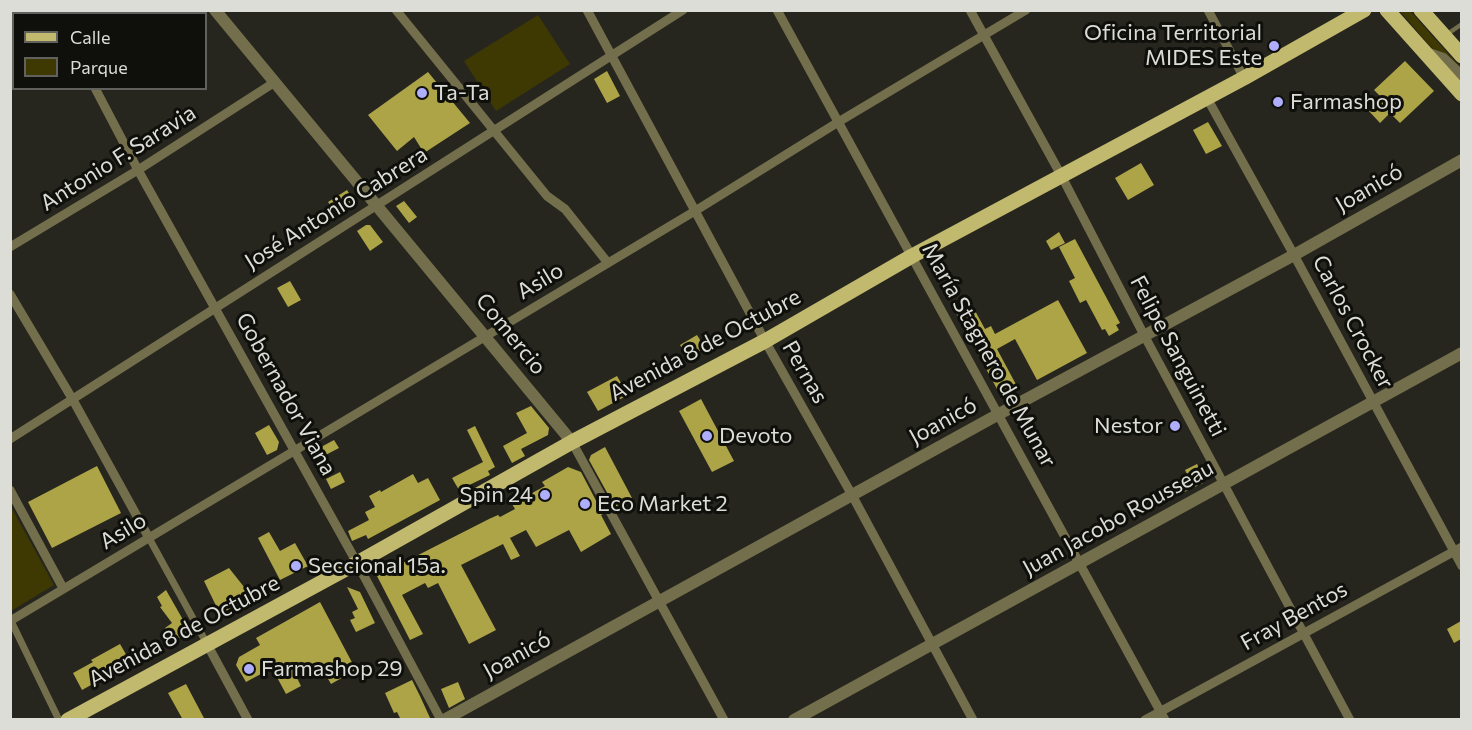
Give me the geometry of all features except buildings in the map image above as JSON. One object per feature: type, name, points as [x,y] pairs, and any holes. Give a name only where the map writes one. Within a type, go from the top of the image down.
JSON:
[{"type":"main road","name":"Avenida 8 de Octubre","points":[[68,720],[357,563],[572,442],[765,341],[912,256],[1244,78],[1364,10]]},
{"type":"main road","points":[[1387,10],[1461,94]]},
{"type":"main road","points":[[1421,10],[1461,56]]},
{"type":"street","name":"Comercio","points":[[215,10],[572,442],[724,720]]},
{"type":"street","points":[[396,10],[548,196],[566,209],[608,263]]},
{"type":"street","name":"Pernas","points":[[587,10],[973,720]]},
{"type":"street","name":"José Antonio Cabrera","points":[[10,439],[683,10]]},
{"type":"street","name":"María Stagnero de Munar","points":[[777,10],[840,121],[1163,715]]},
{"type":"street","name":"Felipe Sanguinetti","points":[[970,10],[1061,175],[1350,720]]},
{"type":"street","name":"Asilo","points":[[11,621],[1026,10]]},
{"type":"street","points":[[1208,10],[1244,78]]},
{"type":"street","points":[[1426,53],[1443,59],[1461,77]]},
{"type":"street","name":"Antonio F. Saravia","points":[[10,247],[138,170],[275,82]]},
{"type":"street","name":"Gobernador Viana","points":[[96,90],[138,170],[443,720]]},
{"type":"street","name":"Carlos Crocker","points":[[1207,98],[1458,549],[1461,566]]},
{"type":"street","name":"Joanicó","points":[[443,720],[999,414],[1294,255],[1461,160]]},
{"type":"street","points":[[10,294],[73,400],[248,720]]},
{"type":"street","name":"Juan Jacobo Rousseau","points":[[794,720],[1461,353]]},
{"type":"street","points":[[10,490],[63,588]]},
{"type":"street","name":"Fray Bentos","points":[[1145,720],[1163,715],[1305,632],[1458,549]]},
{"type":"street","points":[[11,621],[59,720]]},
{"type":"lane","points":[[1444,36],[1461,24]]},
{"type":"green space","points":[[1400,11],[1410,11],[1461,68],[1461,71],[1430,46]]},
{"type":"green space","points":[[538,15],[570,64],[496,111],[464,61]]},
{"type":"green space","points":[[10,505],[54,585],[11,611],[10,611]]},
{"type":"place","name":"Oficina Territorial MIDES Este","points":[[1274,46]]},
{"type":"place","name":"Ta-Ta","points":[[422,93]]},
{"type":"place","name":"Farmashop","points":[[1278,102]]},
{"type":"place","name":"Nestor","points":[[1175,426]]},
{"type":"place","name":"Devoto","points":[[707,436]]},
{"type":"place","name":"Spin 24","points":[[545,495]]},
{"type":"place","name":"Eco Market 2","points":[[585,504]]},
{"type":"place","name":"Seccional 15a.","points":[[296,566]]},
{"type":"place","name":"Farmashop 29","points":[[249,669]]}]
